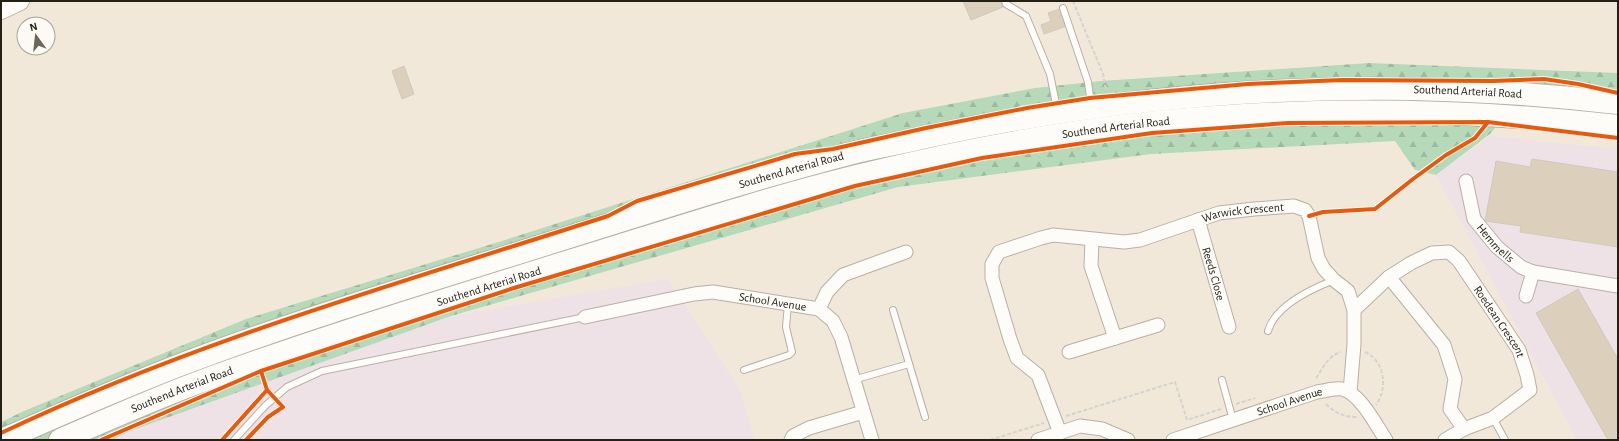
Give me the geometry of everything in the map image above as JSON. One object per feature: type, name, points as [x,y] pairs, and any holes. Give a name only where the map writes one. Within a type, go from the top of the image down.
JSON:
[{"type":"highway","name":"Southend Arterial Road","points":[[2,440],[112,392],[263,335],[429,281],[714,192],[854,153],[970,128],[1058,113],[1097,101],[1302,90],[1388,88],[1563,96],[1618,103]]},
{"type":"highway","name":"Southend Arterial Road","points":[[60,440],[192,385],[431,304],[753,205],[857,176],[976,150],[1096,130],[1153,123],[1214,117],[1300,112],[1388,111],[1473,114],[1558,119],[1618,126]]},
{"type":"street","points":[[1,10],[20,1]]},
{"type":"street","name":"Hemmells","points":[[1466,181],[1474,219],[1497,247],[1521,267],[1533,272],[1618,286]]},
{"type":"street","name":"Warwick Crescent","points":[[1060,433],[1038,374],[1017,358],[1010,339],[992,278],[992,264],[999,252],[1053,235],[1124,242],[1140,240],[1219,213],[1254,208],[1294,206],[1305,210],[1309,216],[1318,258],[1334,280],[1348,291],[1354,310]]},
{"type":"street","name":"Reeds Close","points":[[1198,220],[1229,327]]},
{"type":"street","points":[[1092,240],[1091,266],[1114,338]]},
{"type":"street","points":[[819,309],[827,292],[844,275],[906,252]]},
{"type":"street","name":"Roedean Crescent","points":[[1354,310],[1389,278],[1411,263],[1432,253],[1449,252],[1459,260],[1518,350],[1527,375],[1530,390],[1493,418],[1464,429],[1445,440]]},
{"type":"street","points":[[1526,296],[1533,272]]},
{"type":"street","points":[[1389,278],[1444,344],[1455,379],[1450,409],[1464,429]]},
{"type":"street","name":"School Avenue","points":[[585,316],[694,294],[713,292],[819,309],[833,321],[841,337],[872,440]]},
{"type":"street","points":[[1354,310],[1354,350],[1350,392],[1358,399],[1369,413],[1386,440]]},
{"type":"street","points":[[1069,352],[1158,325]]},
{"type":"street","name":"School Avenue","points":[[1173,440],[1320,392],[1343,389],[1350,392]]},
{"type":"street","points":[[791,440],[793,436],[809,428],[863,412]]},
{"type":"street","points":[[1038,440],[1080,426],[1102,429],[1128,440]]},
{"type":"lane","points":[[1005,1],[1006,4],[1026,16],[1050,74],[1058,113]]},
{"type":"lane","points":[[1063,8],[1088,82],[1097,101]]},
{"type":"lane","points":[[1268,332],[1270,324],[1294,301],[1310,289],[1334,280]]},
{"type":"lane","points":[[744,370],[792,352],[786,327],[788,304]]},
{"type":"lane","points":[[893,310],[925,417]]},
{"type":"lane","points":[[234,440],[265,406],[287,387],[322,372],[585,316]]},
{"type":"lane","points":[[853,380],[909,364]]},
{"type":"lane","points":[[1222,380],[1233,420]]},
{"type":"lane","points":[[1493,418],[1505,440]]},
{"type":"path","points":[[1073,1],[1103,74],[1097,101]]},
{"type":"path","points":[[1310,380],[1317,378],[1322,367],[1336,353],[1344,350],[1354,350],[1366,352],[1374,358],[1379,366],[1384,381],[1383,391],[1377,404],[1369,413],[1358,418],[1340,415],[1332,410],[1326,404],[1320,392]]},
{"type":"path","points":[[990,440],[1175,382],[1187,420],[1258,397]]},
{"type":"shaded area","points":[[1490,136],[1618,149],[1618,440],[1577,440],[1436,175]]},
{"type":"shaded area","points":[[668,279],[740,390],[755,440],[112,440],[130,431],[451,316]]},
{"type":"green space","points":[[1369,63],[1618,73],[1618,97],[1526,87],[1491,133],[1436,175],[1415,170],[1395,141],[1151,154],[898,187],[451,316],[130,431],[112,440],[1,440],[1,422],[24,411],[246,319],[505,240],[903,113],[1035,88],[1101,81]]},
{"type":"building","points":[[963,1],[1001,1],[1003,7],[971,20]]},
{"type":"building","points":[[1060,9],[1067,26],[1044,34],[1041,25],[1051,21],[1048,13]]},
{"type":"building","points":[[404,66],[414,94],[402,99],[392,71]]},
{"type":"building","points":[[1532,159],[1618,172],[1618,247],[1520,232],[1521,226],[1485,221],[1496,161],[1530,167]]},
{"type":"building","points":[[1578,289],[1618,359],[1618,440],[1608,440],[1536,313]]},
{"type":"cycle path","points":[[1,433],[149,369],[301,314],[608,216],[637,201],[795,154],[833,149],[926,128],[1027,108],[1090,98],[1248,84],[1342,80],[1493,81],[1544,79],[1578,84],[1618,93]]},
{"type":"cycle path","points":[[1309,216],[1323,212],[1375,209],[1446,155],[1475,138],[1488,122]]},
{"type":"cycle path","points":[[101,440],[261,371],[514,288],[855,186],[982,158],[1152,133],[1288,123],[1488,122],[1618,138]]},
{"type":"cycle path","points":[[246,440],[268,417],[283,407],[267,390],[261,371]]},
{"type":"cycle path","points":[[222,440],[267,390]]}]
